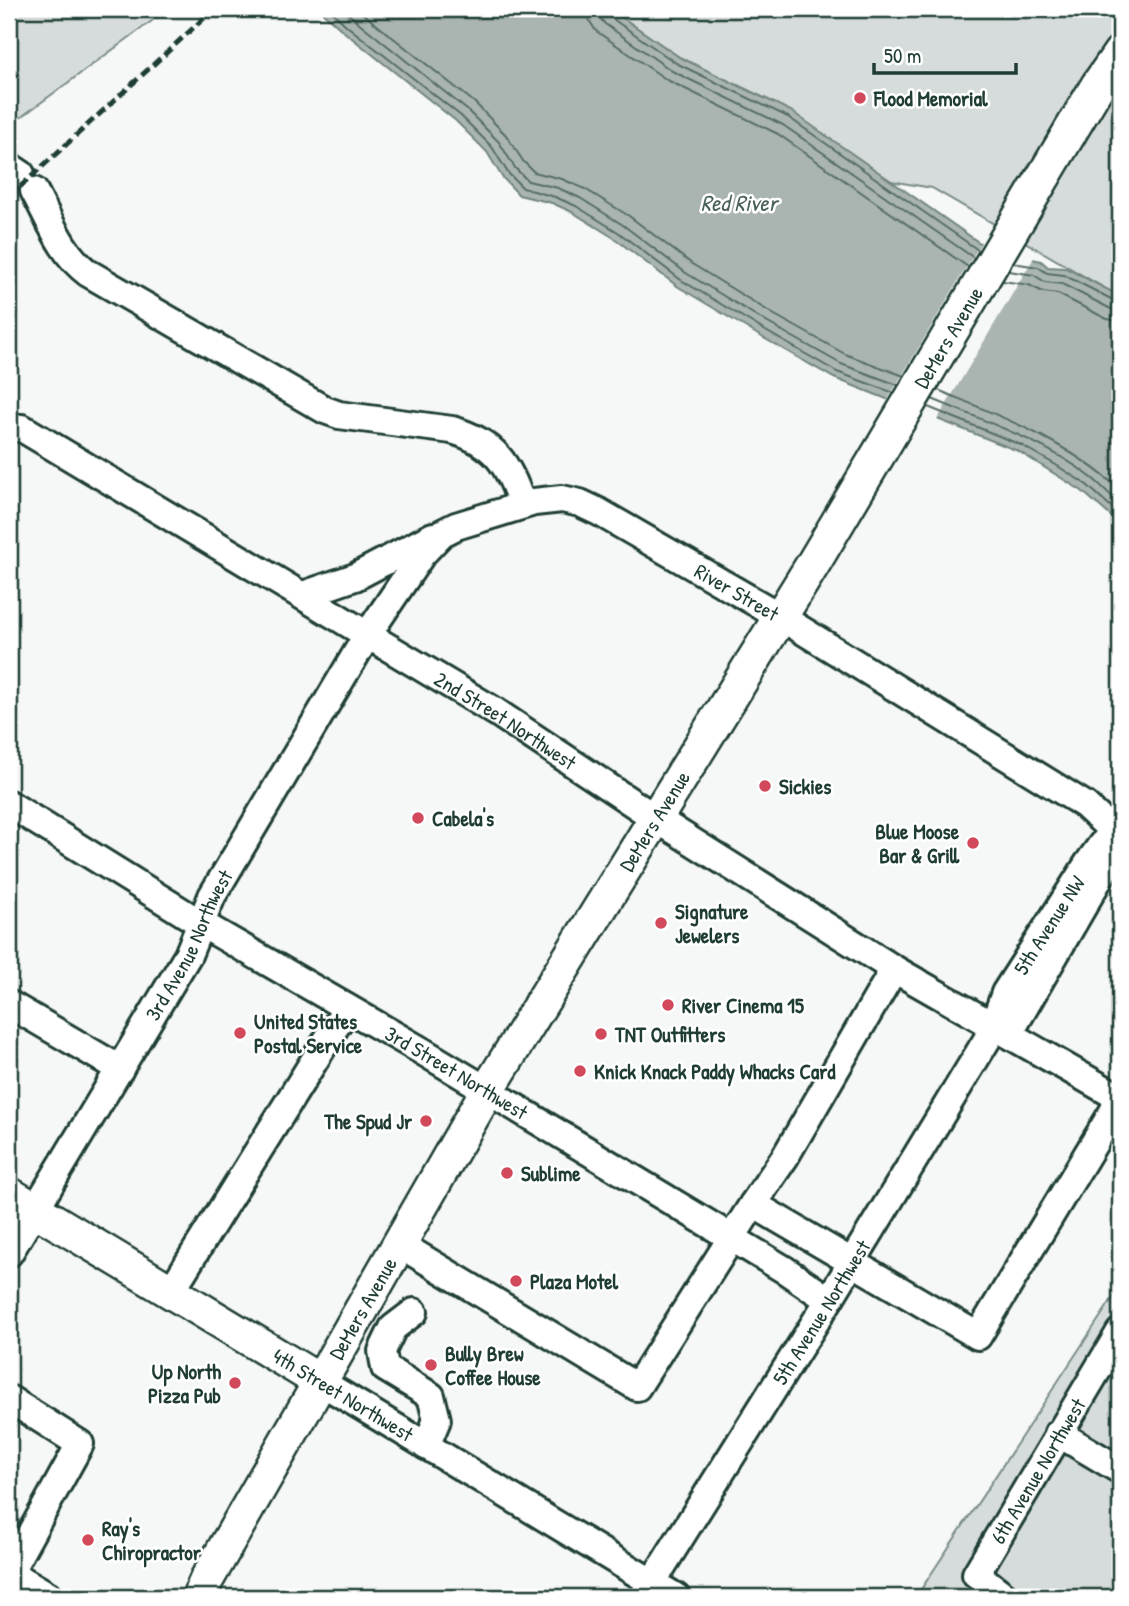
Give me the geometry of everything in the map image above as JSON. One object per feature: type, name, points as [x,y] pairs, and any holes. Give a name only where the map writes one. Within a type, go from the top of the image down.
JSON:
[{"type":"main road","name":"DeMers Avenue","points":[[199,1597],[487,1091],[820,553],[1085,107],[1118,64]]},
{"type":"main road","name":"4th Street Northwest","points":[[22,1202],[321,1382]]},
{"type":"street","points":[[21,177],[61,244],[75,264],[88,273],[325,410],[340,415],[452,430],[477,439],[499,457],[513,478],[522,505]]},
{"type":"street","name":"2nd Street Northwest","points":[[9,428],[22,428],[303,595],[496,712],[655,818],[894,969],[1120,1099]]},
{"type":"street","name":"River Street","points":[[368,635],[422,554],[442,533],[522,505],[562,499],[580,503],[622,524],[779,616],[1086,805],[1118,840]]},
{"type":"street","points":[[303,595],[355,577],[420,541],[442,533]]},
{"type":"street","name":"3rd Avenue Northwest","points":[[9,1254],[22,1202],[120,1069],[188,955],[212,896],[368,635]]},
{"type":"street","name":"3rd Street Northwest","points":[[9,804],[200,923],[487,1091],[785,1270],[829,1300]]},
{"type":"street","name":"5th Avenue NW","points":[[1002,1030],[1005,993],[1088,862],[1102,844],[1118,840]]},
{"type":"street","points":[[399,1244],[637,1387],[785,1157],[894,969]]},
{"type":"street","points":[[9,1004],[120,1069]]},
{"type":"street","points":[[171,1292],[347,1008]]},
{"type":"street","name":"5th Avenue Northwest","points":[[648,1590],[852,1262],[1002,1030]]},
{"type":"street","points":[[753,1204],[978,1336],[1120,1099]]},
{"type":"street","points":[[414,1312],[393,1328],[382,1351],[385,1368],[431,1396],[437,1420],[426,1446]]},
{"type":"street","name":"6th Avenue Northwest","points":[[1006,1597],[976,1574],[1120,1332]]},
{"type":"street","name":"4th Street Northwest","points":[[321,1382],[426,1446],[648,1590],[676,1597]]},
{"type":"street","points":[[9,1399],[80,1444],[9,1572],[51,1597]]},
{"type":"street","points":[[1058,1433],[1120,1471]]},
{"type":"shaded area","points":[[9,9],[168,9],[9,126]]},
{"type":"shaded area","points":[[610,9],[1120,9],[1120,297],[932,188],[891,181],[769,100],[679,57]]},
{"type":"shaded area","points":[[1120,1287],[1120,1597],[916,1597]]},
{"type":"water","name":"Red River","points":[[319,9],[610,9],[679,57],[791,111],[987,248],[1041,261],[1048,267],[1066,268],[1120,296],[1120,524],[1082,491],[1018,451],[834,378],[677,286],[614,238],[572,212],[552,203],[519,195],[502,177],[487,152],[456,121]]},
{"type":"pier","points":[[982,241],[1009,252],[1035,256],[936,422],[887,401]]},
{"type":"railway","points":[[9,197],[214,9]]},
{"type":"place","name":"Flood Memorial","points":[[860,98]]},
{"type":"place","name":"Sickies","points":[[765,786]]},
{"type":"place","name":"Cabela's","points":[[418,818]]},
{"type":"place","name":"Blue Moose Bar & Grill","points":[[973,843]]},
{"type":"place","name":"Signature Jewelers","points":[[661,923]]},
{"type":"place","name":"River Cinema 15","points":[[668,1005]]},
{"type":"place","name":"United States Postal Service","points":[[240,1033]]},
{"type":"place","name":"TNT Outfitters","points":[[601,1034]]},
{"type":"place","name":"Knick Knack Paddy Whacks Card","points":[[580,1071]]},
{"type":"place","name":"The Spud Jr","points":[[426,1121]]},
{"type":"place","name":"Sublime","points":[[507,1173]]},
{"type":"place","name":"Plaza Motel","points":[[516,1281]]},
{"type":"place","name":"Bully Brew Coffee House","points":[[431,1365]]},
{"type":"place","name":"Up North Pizza Pub","points":[[235,1383]]},
{"type":"place","name":"Ray's Chiropractor","points":[[88,1540]]}]
